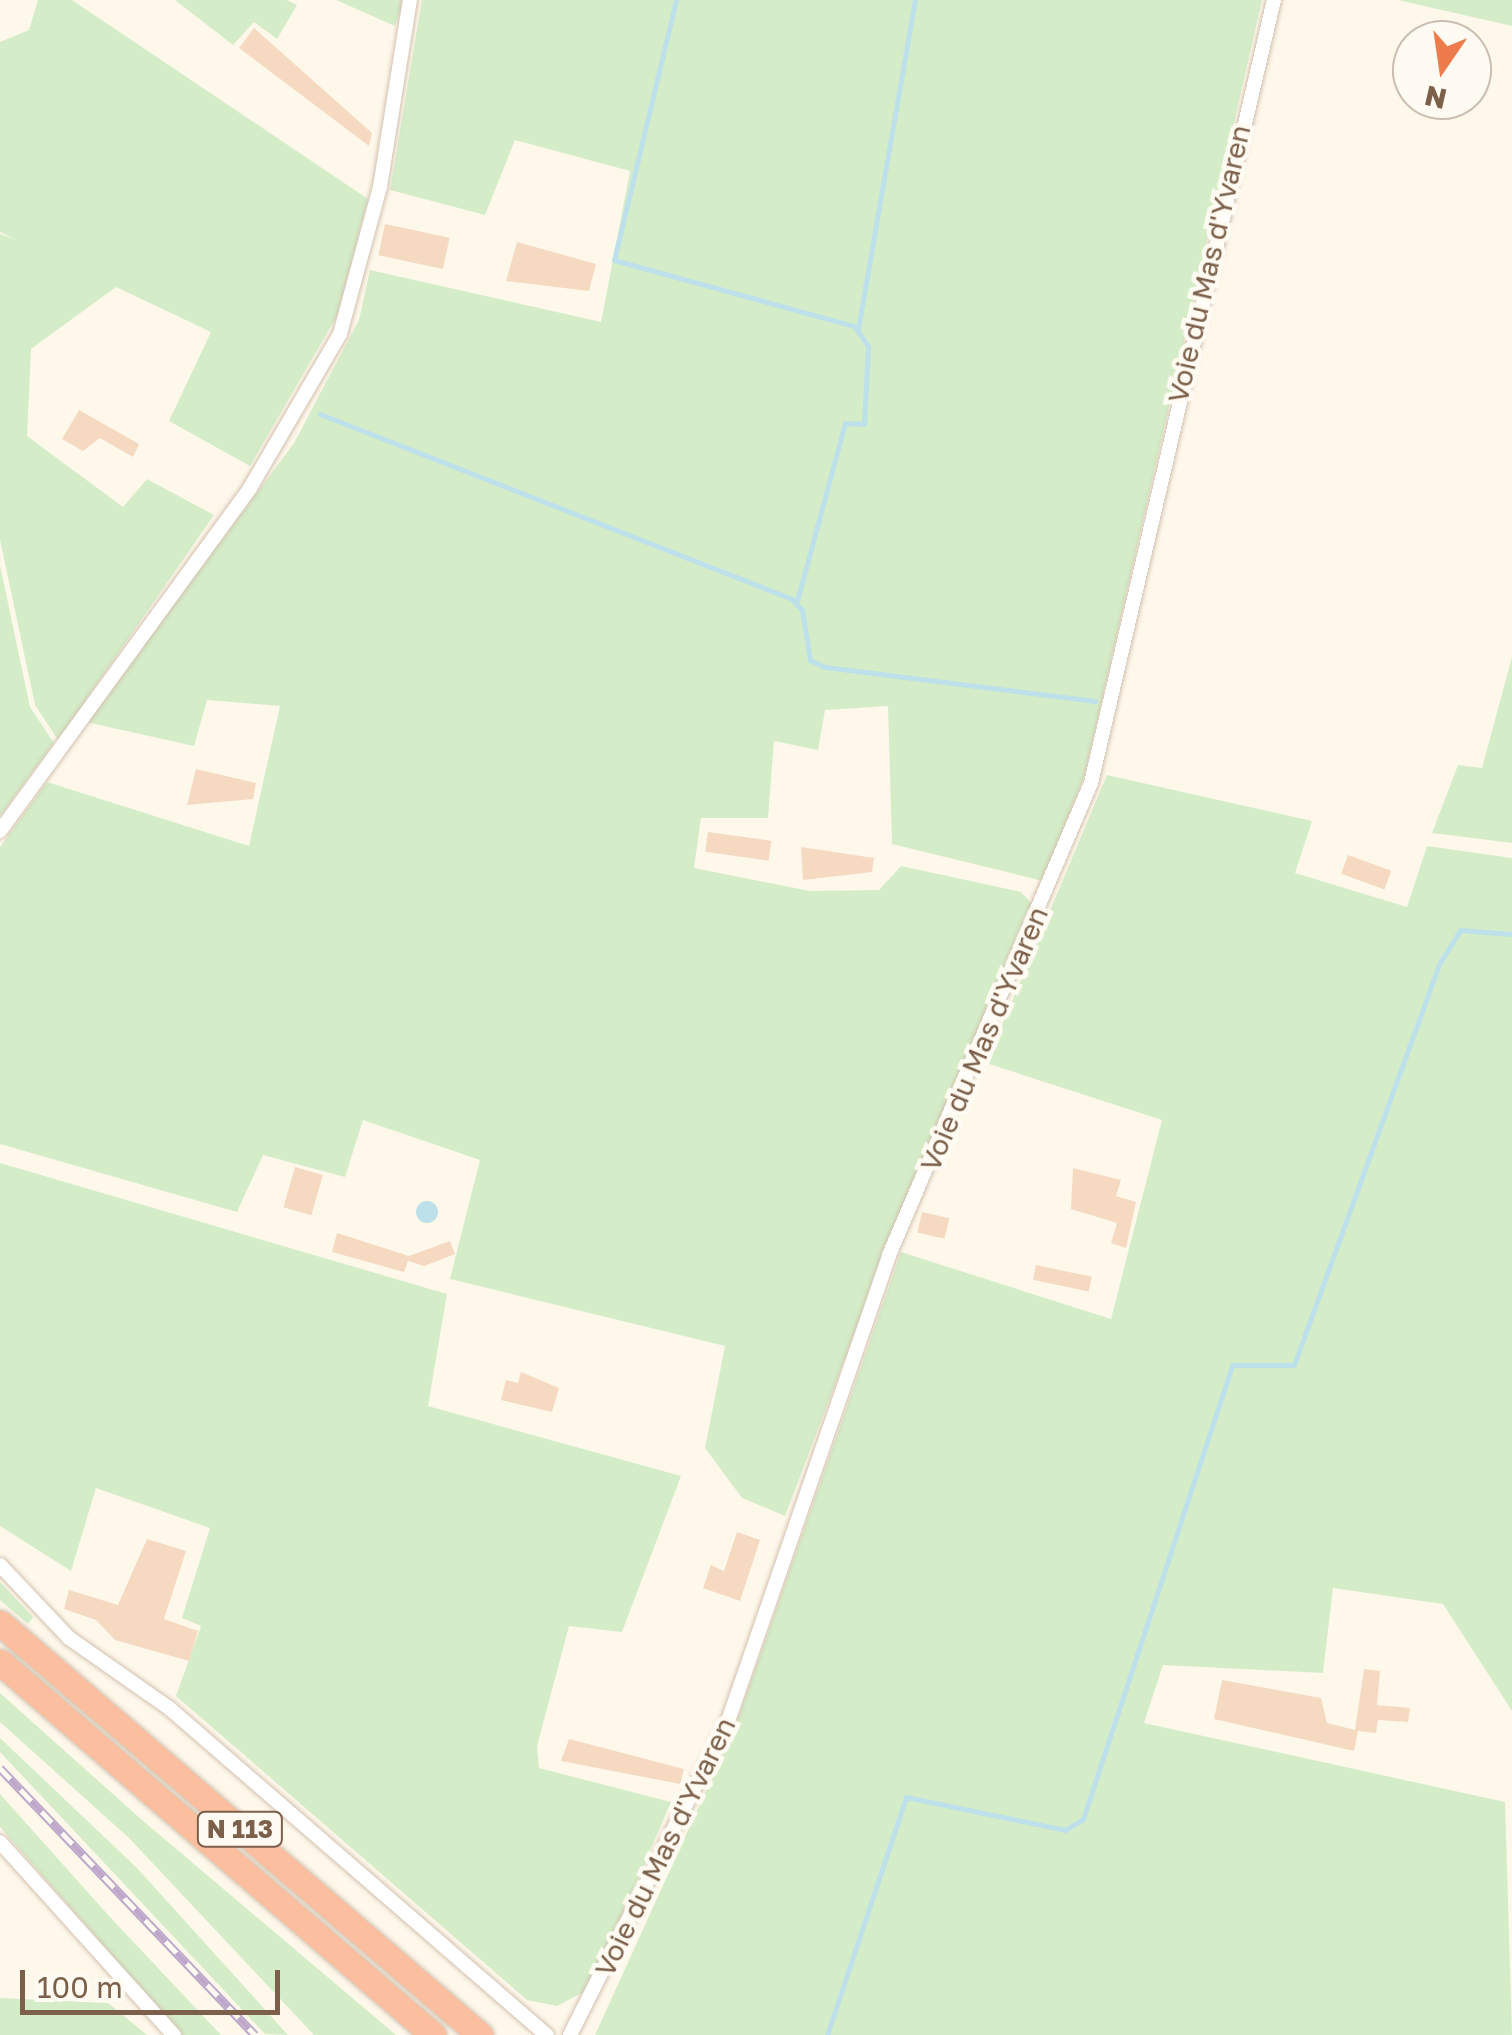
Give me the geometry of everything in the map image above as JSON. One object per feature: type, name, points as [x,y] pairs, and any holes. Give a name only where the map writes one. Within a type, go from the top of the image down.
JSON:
[{"type":"highway","name":"N 113","points":[[0,1624],[480,2035]]},
{"type":"highway","name":"N 113","points":[[0,1662],[433,2035]]},
{"type":"street","points":[[0,831],[250,488],[340,334],[380,187],[410,0]]},
{"type":"street","name":"Voie du Mas d'Yvaren","points":[[570,2035],[728,1721],[889,1255],[1090,783],[1274,0]]},
{"type":"street","points":[[0,1565],[68,1638],[184,1721],[547,2035]]},
{"type":"street","points":[[0,1842],[174,2035]]},
{"type":"green space","points":[[38,0],[72,0],[368,199],[338,314],[250,466],[169,421],[211,332],[116,287],[31,349],[27,436],[123,507],[147,479],[214,515],[58,740],[35,705],[0,540],[0,234],[16,240],[0,232],[0,42],[29,30]]},
{"type":"green space","points":[[175,0],[287,0],[297,5],[277,39],[254,22],[233,45]]},
{"type":"green space","points":[[336,0],[404,0],[395,26]]},
{"type":"green space","points":[[422,0],[1262,0],[1085,774],[1043,881],[892,844],[888,706],[825,710],[818,750],[774,741],[768,818],[701,818],[694,868],[810,891],[879,890],[901,866],[1021,892],[1035,907],[904,1203],[785,1516],[742,1498],[705,1448],[725,1346],[450,1279],[480,1160],[363,1120],[345,1177],[263,1155],[237,1212],[0,1144],[0,847],[47,782],[249,846],[280,706],[207,700],[194,746],[86,722],[294,443],[359,320],[370,270],[601,322],[630,171],[515,140],[485,215],[390,190]]},
{"type":"green space","points":[[1398,0],[1512,0],[1512,26]]},
{"type":"green space","points":[[0,565],[30,707],[54,743],[0,816]]},
{"type":"green space","points":[[1512,657],[1512,843],[1432,833],[1458,765],[1482,768]]},
{"type":"green space","points":[[1107,775],[1312,821],[1295,873],[1407,907],[1427,846],[1512,858],[1512,1711],[1443,1604],[1333,1588],[1323,1673],[1163,1665],[1144,1723],[1505,1802],[1512,2035],[595,2035],[735,1727],[901,1252],[1111,1319],[1162,1120],[986,1063]]},
{"type":"green space","points":[[0,1163],[447,1294],[428,1406],[681,1476],[622,1632],[569,1626],[537,1746],[539,1768],[671,1802],[591,1988],[557,2006],[527,2000],[176,1696],[201,1626],[182,1618],[210,1528],[96,1488],[71,1571],[0,1526]]},
{"type":"green space","points":[[0,1582],[33,1617],[28,1624],[0,1600]]},
{"type":"green space","points":[[0,1693],[142,1820],[396,2035],[314,2035],[129,1838],[0,1722]]},
{"type":"green space","points":[[0,1738],[137,1868],[288,2035],[265,2034],[0,1752]]},
{"type":"green space","points":[[0,1794],[221,2035],[182,2035],[0,1827]]},
{"type":"green space","points":[[0,1998],[108,2003],[147,2035],[0,2035]]},
{"type":"water","points":[[427,1201],[435,1204],[435,1220],[427,1223],[419,1220],[416,1212],[419,1204]]},
{"type":"building","points":[[254,28],[372,133],[369,146],[239,48]]},
{"type":"building","points":[[385,224],[450,238],[443,269],[378,255]]},
{"type":"building","points":[[517,242],[596,264],[589,291],[506,281]]},
{"type":"building","points":[[79,410],[139,444],[133,457],[100,438],[83,451],[62,439]]},
{"type":"building","points":[[196,769],[256,783],[253,799],[187,805]]},
{"type":"building","points":[[708,832],[771,841],[769,861],[705,852]]},
{"type":"building","points":[[801,847],[874,858],[872,872],[803,880]]},
{"type":"building","points":[[1348,855],[1391,871],[1384,890],[1341,874]]},
{"type":"building","points":[[295,1167],[323,1175],[311,1215],[283,1207]]},
{"type":"building","points":[[1073,1168],[1121,1180],[1116,1196],[1136,1202],[1126,1248],[1111,1243],[1117,1223],[1071,1209]]},
{"type":"building","points":[[922,1212],[949,1218],[945,1239],[917,1232]]},
{"type":"building","points":[[337,1233],[409,1256],[450,1241],[455,1254],[424,1266],[408,1261],[404,1272],[332,1252]]},
{"type":"building","points":[[1036,1265],[1092,1277],[1089,1292],[1033,1280]]},
{"type":"building","points":[[521,1372],[559,1388],[552,1412],[501,1400],[506,1380],[518,1383]]},
{"type":"building","points":[[737,1532],[760,1540],[740,1601],[703,1588],[711,1565],[724,1571]]},
{"type":"building","points":[[147,1539],[186,1551],[164,1619],[198,1631],[189,1661],[115,1640],[96,1620],[64,1609],[69,1590],[118,1605]]},
{"type":"building","points":[[1364,1669],[1380,1671],[1377,1705],[1410,1708],[1408,1722],[1378,1720],[1376,1733],[1358,1731],[1354,1751],[1214,1719],[1222,1680],[1321,1698],[1327,1723],[1355,1730]]},
{"type":"building","points":[[569,1739],[684,1769],[680,1784],[561,1761]]},
{"type":"waterway","points":[[676,0],[614,260],[854,326],[868,346],[864,424],[845,423],[796,604]]},
{"type":"waterway","points":[[858,329],[915,0]]},
{"type":"waterway","points":[[320,414],[792,599],[802,610],[810,660],[825,667],[1095,701]]},
{"type":"waterway","points":[[827,2035],[906,1797],[1065,1830],[1083,1819],[1232,1365],[1294,1365],[1439,964],[1460,930],[1512,934]]},
{"type":"railway","points":[[0,1768],[255,2035]]}]
